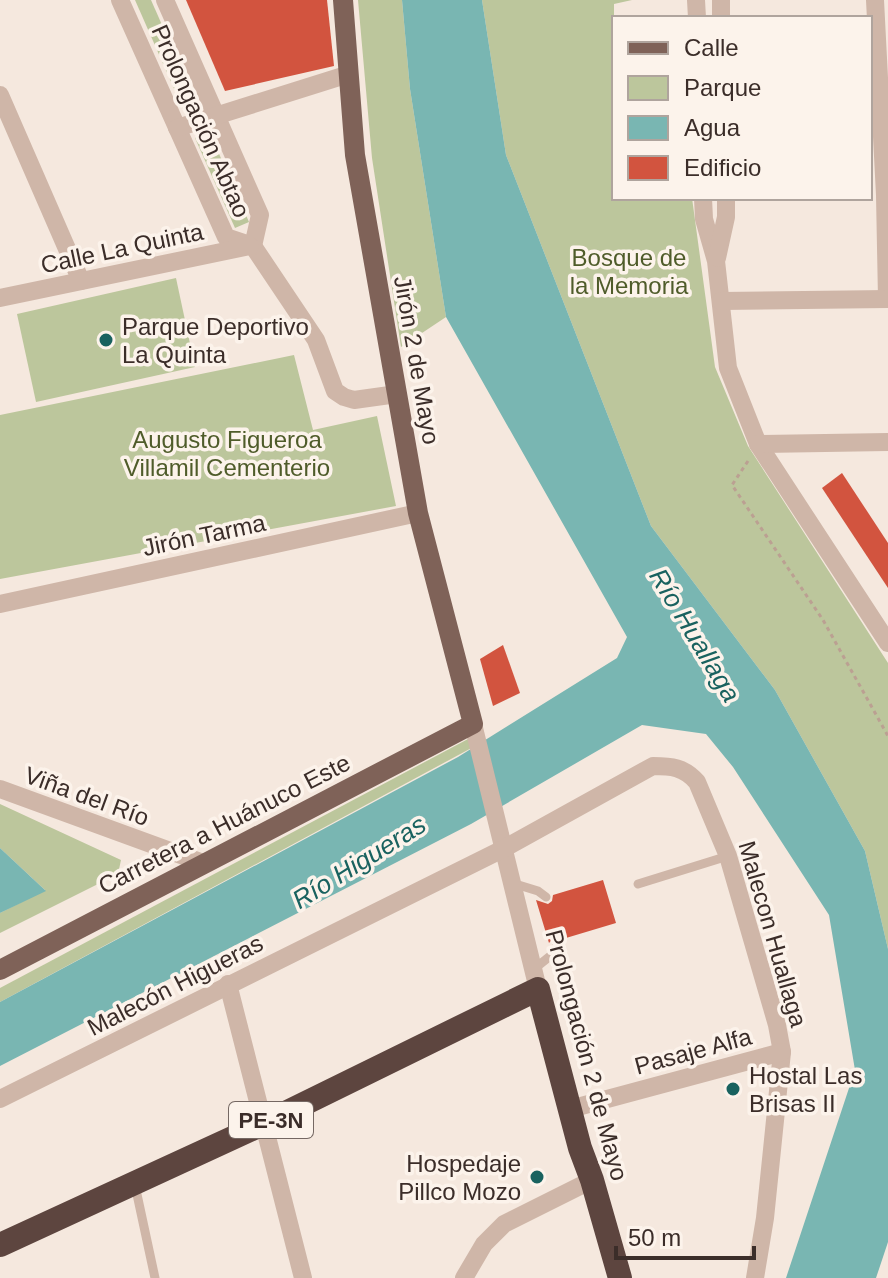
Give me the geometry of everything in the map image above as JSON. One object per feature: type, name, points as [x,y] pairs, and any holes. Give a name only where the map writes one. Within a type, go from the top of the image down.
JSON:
[{"type":"highway","name":"Prolongación 2 de Mayo","points":[[536,979],[570,1109],[620,1278]]},
{"type":"highway","name":"PE-3N","points":[[0,1245],[265,1123],[536,979]]},
{"type":"main road","name":"Jirón 2 de Mayo","points":[[343,0],[355,155],[418,513],[475,733]]},
{"type":"main road","name":"Carretera a Huánuco Este","points":[[0,970],[203,863],[475,733]]},
{"type":"street","name":"Prolongación Abtao","points":[[120,0],[226,237],[253,246],[316,340],[335,391],[354,400],[397,394]]},
{"type":"street","name":"Prolongación Abtao","points":[[165,0],[260,215],[253,246]]},
{"type":"street","points":[[721,301],[887,299],[886,195],[873,52],[875,0]]},
{"type":"street","points":[[177,128],[349,74]]},
{"type":"street","points":[[0,95],[81,281]]},
{"type":"street","points":[[703,200],[704,219],[716,261],[728,368],[758,444],[888,643]]},
{"type":"street","points":[[716,261],[726,217],[726,200]]},
{"type":"street","name":"Calle La Quinta","points":[[0,298],[253,246]]},
{"type":"street","points":[[758,444],[888,442]]},
{"type":"street","name":"Jirón Tarma","points":[[0,604],[418,513]]},
{"type":"street","name":"Prolongación 2 de Mayo","points":[[475,733],[536,979]]},
{"type":"street","name":"Malecón Higueras","points":[[0,1099],[502,846],[653,766],[671,766]]},
{"type":"street","name":"Malecon Huallaga","points":[[671,766],[690,774],[697,782],[728,856],[782,1052],[765,1218],[755,1278]]},
{"type":"street","name":"Viña del Río","points":[[0,789],[203,863]]},
{"type":"street","points":[[228,984],[303,1278]]},
{"type":"street","name":"Pasaje Alfa","points":[[570,1109],[782,1052]]},
{"type":"street","points":[[464,1278],[484,1244],[504,1224],[592,1180]]},
{"type":"lane","points":[[638,884],[728,856]]},
{"type":"lane","points":[[511,883],[538,891],[546,897]]},
{"type":"lane","points":[[536,979],[559,940]]},
{"type":"lane","points":[[135,1185],[155,1278]]},
{"type":"path","points":[[758,444],[732,485],[823,620],[888,736]]},
{"type":"green space","points":[[135,0],[151,0],[196,102],[188,110],[183,109]]},
{"type":"green space","points":[[358,0],[402,0],[410,89],[446,317],[401,347],[372,158]]},
{"type":"green space","name":"Bosque de la Memoria","points":[[482,0],[632,0],[614,4],[612,16],[612,200],[692,200],[715,367],[748,446],[888,663],[888,949],[865,851],[775,690],[651,526],[506,155]]},
{"type":"green space","points":[[209,131],[249,222],[235,228],[195,138]]},
{"type":"green space","name":"Parque Deportivo La Quinta","points":[[176,278],[195,367],[36,402],[17,314]]},
{"type":"green space","name":"Augusto Figueroa Villamil Cementerio","points":[[294,355],[313,430],[377,416],[396,506],[0,579],[0,415]]},
{"type":"green space","points":[[468,739],[477,745],[0,1002],[0,988]]},
{"type":"green space","points":[[0,804],[121,860],[118,874],[0,933],[0,913],[45,890],[0,848]]},
{"type":"water","points":[[402,0],[482,0],[506,155],[651,526],[775,690],[865,851],[888,949],[888,1242],[876,1278],[786,1278],[855,1070],[829,915],[733,767],[706,734],[642,725],[471,824],[0,1066],[0,1002],[458,757],[617,658],[627,637],[446,317],[410,89]]},
{"type":"water","points":[[0,848],[46,891],[0,913]]},
{"type":"building","points":[[186,0],[327,0],[334,66],[225,91]]},
{"type":"building","points":[[842,473],[888,543],[888,588],[822,488]]},
{"type":"building","points":[[503,645],[520,693],[493,706],[480,659]]},
{"type":"building","points":[[603,880],[616,923],[566,938],[562,933],[557,933],[549,943],[536,900],[548,904],[553,895]]},
{"type":"place","name":"Parque Deportivo La Quinta","points":[[106,340]]},
{"type":"place","name":"Hostal Las Brisas II","points":[[733,1089]]},
{"type":"place","name":"Hospedaje Pillco Mozo","points":[[537,1177]]},
{"type":"water label","name":"Río Huallaga","points":[[695,635]]},
{"type":"water label","name":"Río Higueras","points":[[359,862]]}]
